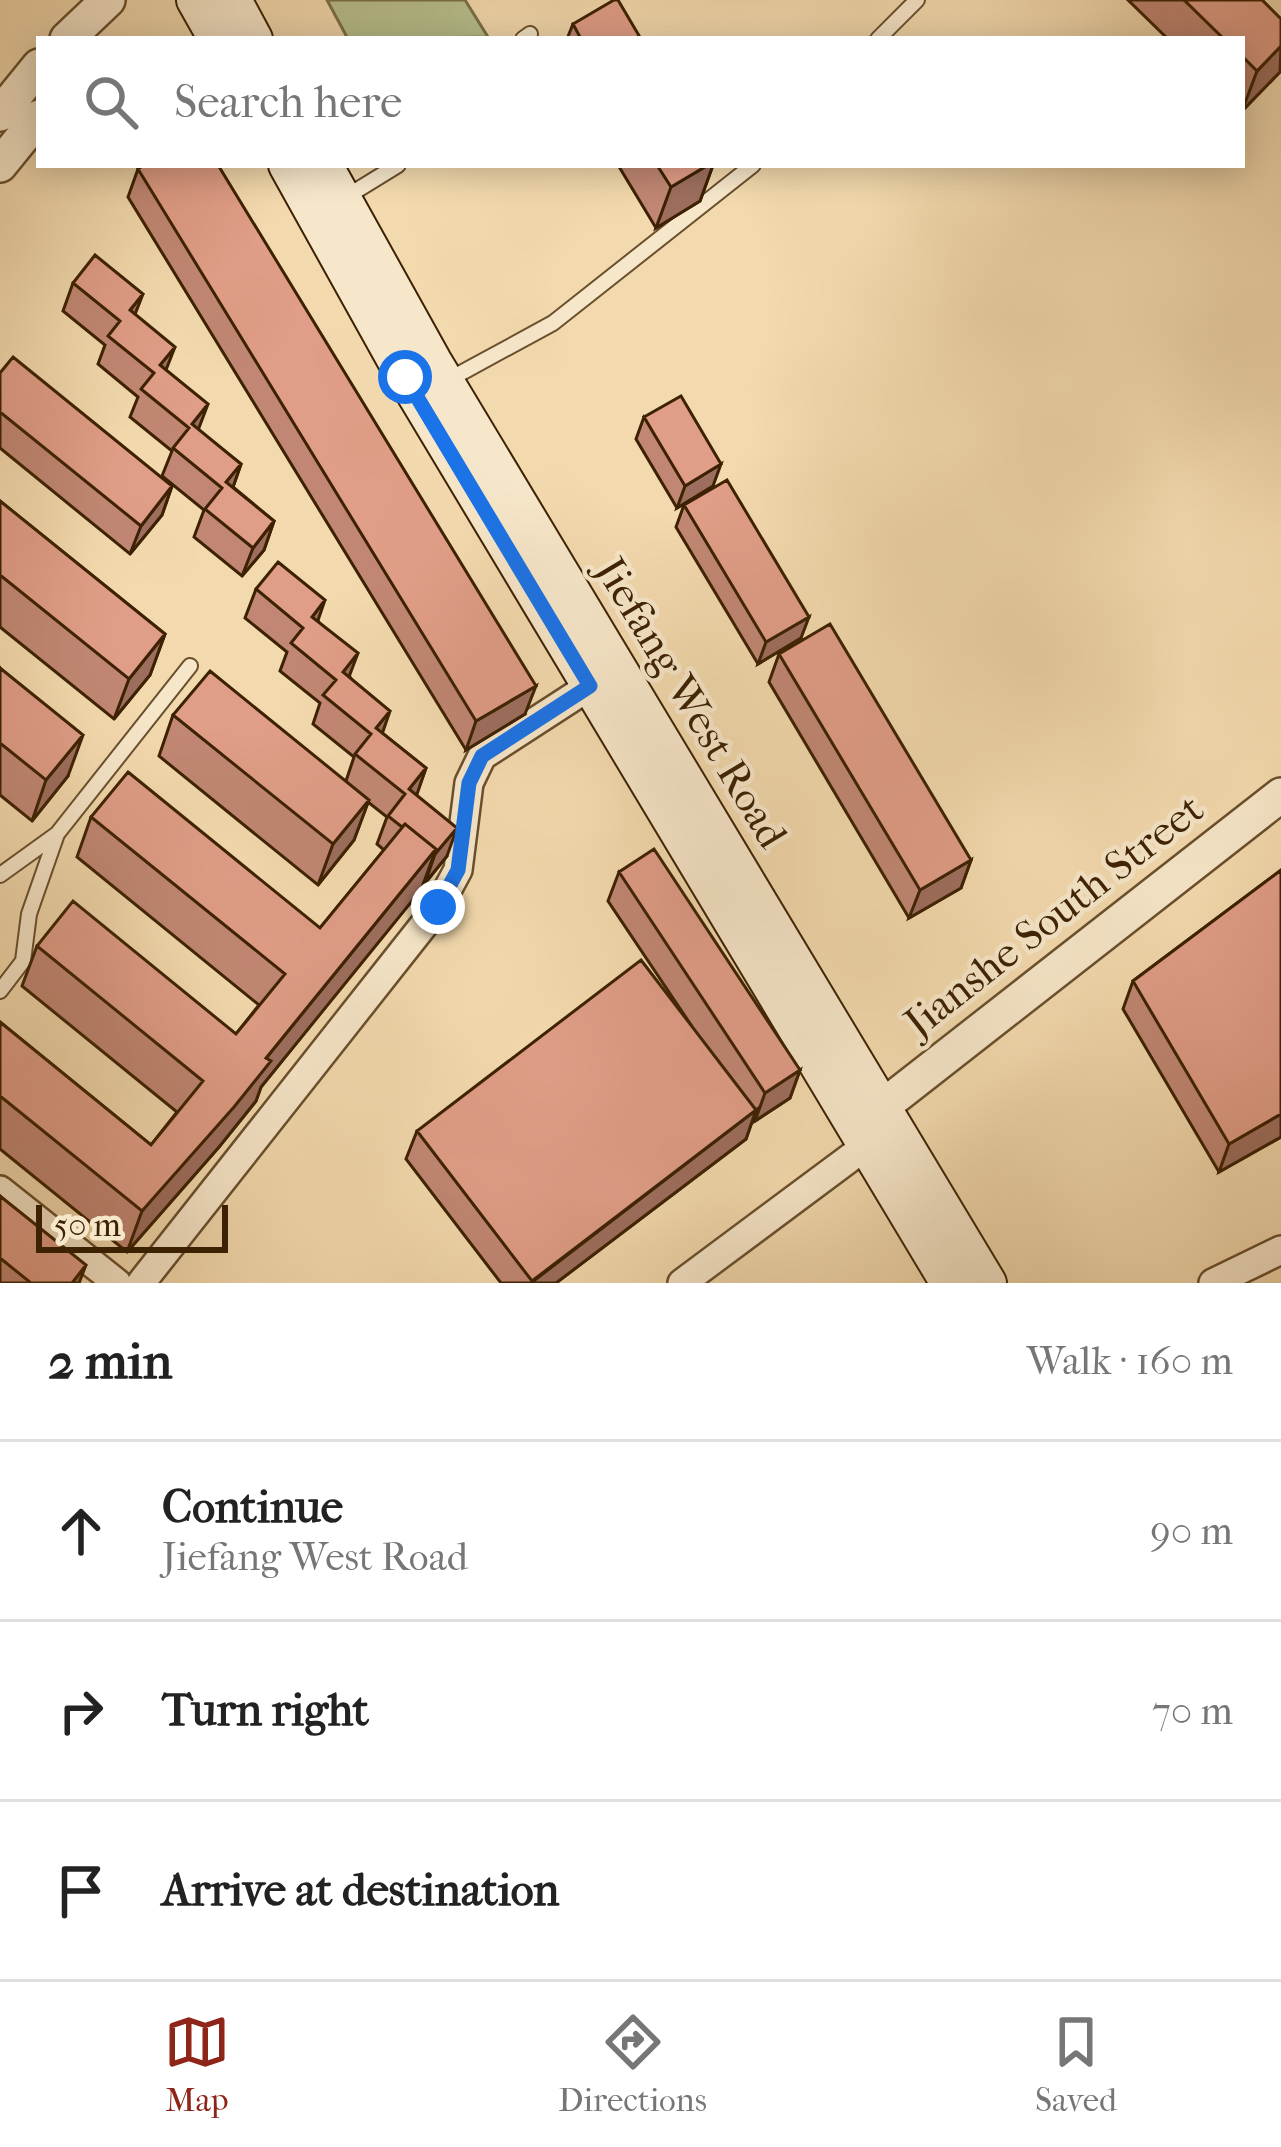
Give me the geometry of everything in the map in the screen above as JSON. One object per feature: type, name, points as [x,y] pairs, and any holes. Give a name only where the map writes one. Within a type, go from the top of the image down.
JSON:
[{"type":"main road","points":[[195,0],[215,36]]},
{"type":"main road","points":[[233,0],[252,36]]},
{"type":"main road","name":"Jiefang West Road","points":[[289,168],[405,377],[949,1283]]},
{"type":"main road","name":"Jiefang West Road","points":[[326,168],[446,382],[988,1283]]},
{"type":"street","points":[[71,36],[98,16]]},
{"type":"street","points":[[0,114],[36,70]]},
{"type":"street","points":[[0,165],[36,121]]},
{"type":"street","points":[[141,1283],[438,907],[458,870],[469,783],[482,756],[590,686]]},
{"type":"street","name":"Jianshe South Street","points":[[882,1107],[1281,795]]},
{"type":"street","points":[[682,1283],[866,1146]]},
{"type":"street","points":[[0,1190],[117,1283]]},
{"type":"street","points":[[1213,1283],[1281,1250]]},
{"type":"lane","points":[[881,36],[917,0]]},
{"type":"lane","points":[[343,199],[393,168]]},
{"type":"lane","points":[[446,382],[553,322],[749,168]]},
{"type":"lane","points":[[0,875],[57,834],[190,666]]},
{"type":"lane","points":[[0,992],[23,961],[29,914],[57,834]]},
{"type":"green space","points":[[327,0],[465,0],[487,36],[346,36]]},
{"type":"building","points":[[618,0],[639,36],[579,36],[573,24]]},
{"type":"building","points":[[1184,0],[1262,0],[1281,19],[1281,46],[1257,71],[1245,59],[1245,36],[1221,36]]},
{"type":"building","points":[[220,168],[536,686],[476,721],[138,169]]},
{"type":"building","points":[[659,168],[703,168],[671,187]]},
{"type":"building","points":[[95,255],[143,294],[130,310],[175,347],[160,365],[208,404],[192,424],[241,464],[226,482],[274,521],[253,548],[205,509],[222,488],[173,448],[189,428],[141,389],[154,373],[108,336],[120,321],[73,283]]},
{"type":"building","points":[[13,357],[172,486],[141,526],[0,412],[0,373]]},
{"type":"building","points":[[681,396],[721,464],[685,486],[644,417]]},
{"type":"building","points":[[727,480],[809,617],[766,642],[684,505]]},
{"type":"building","points":[[0,501],[165,634],[129,679],[0,575]]},
{"type":"building","points":[[278,562],[325,600],[312,617],[358,653],[343,672],[390,711],[376,728],[426,768],[409,789],[457,828],[435,854],[436,849],[388,816],[405,794],[355,754],[371,734],[323,695],[336,680],[291,643],[303,628],[256,589]]},
{"type":"building","points":[[830,624],[971,860],[920,890],[779,654]]},
{"type":"building","points":[[0,668],[83,735],[46,780],[0,743]]},
{"type":"building","points":[[210,671],[369,800],[333,844],[173,715]]},
{"type":"building","points":[[128,772],[320,928],[405,824],[436,849],[266,1058],[271,1061],[234,1107],[142,1211],[0,1096],[0,1022],[151,1145],[203,1081],[37,946],[73,901],[236,1034],[285,974],[91,817]]},
{"type":"building","points":[[654,849],[800,1070],[765,1093],[619,872]]},
{"type":"building","points":[[1281,870],[1281,1114],[1229,1144],[1133,981]]},
{"type":"building","points":[[641,960],[756,1110],[532,1281],[417,1131]]},
{"type":"building","points":[[0,1196],[86,1265],[72,1283],[31,1283],[0,1258]]},
{"type":"route","points":[[405,377],[590,686],[482,756],[469,783],[458,870],[438,907]]}]
